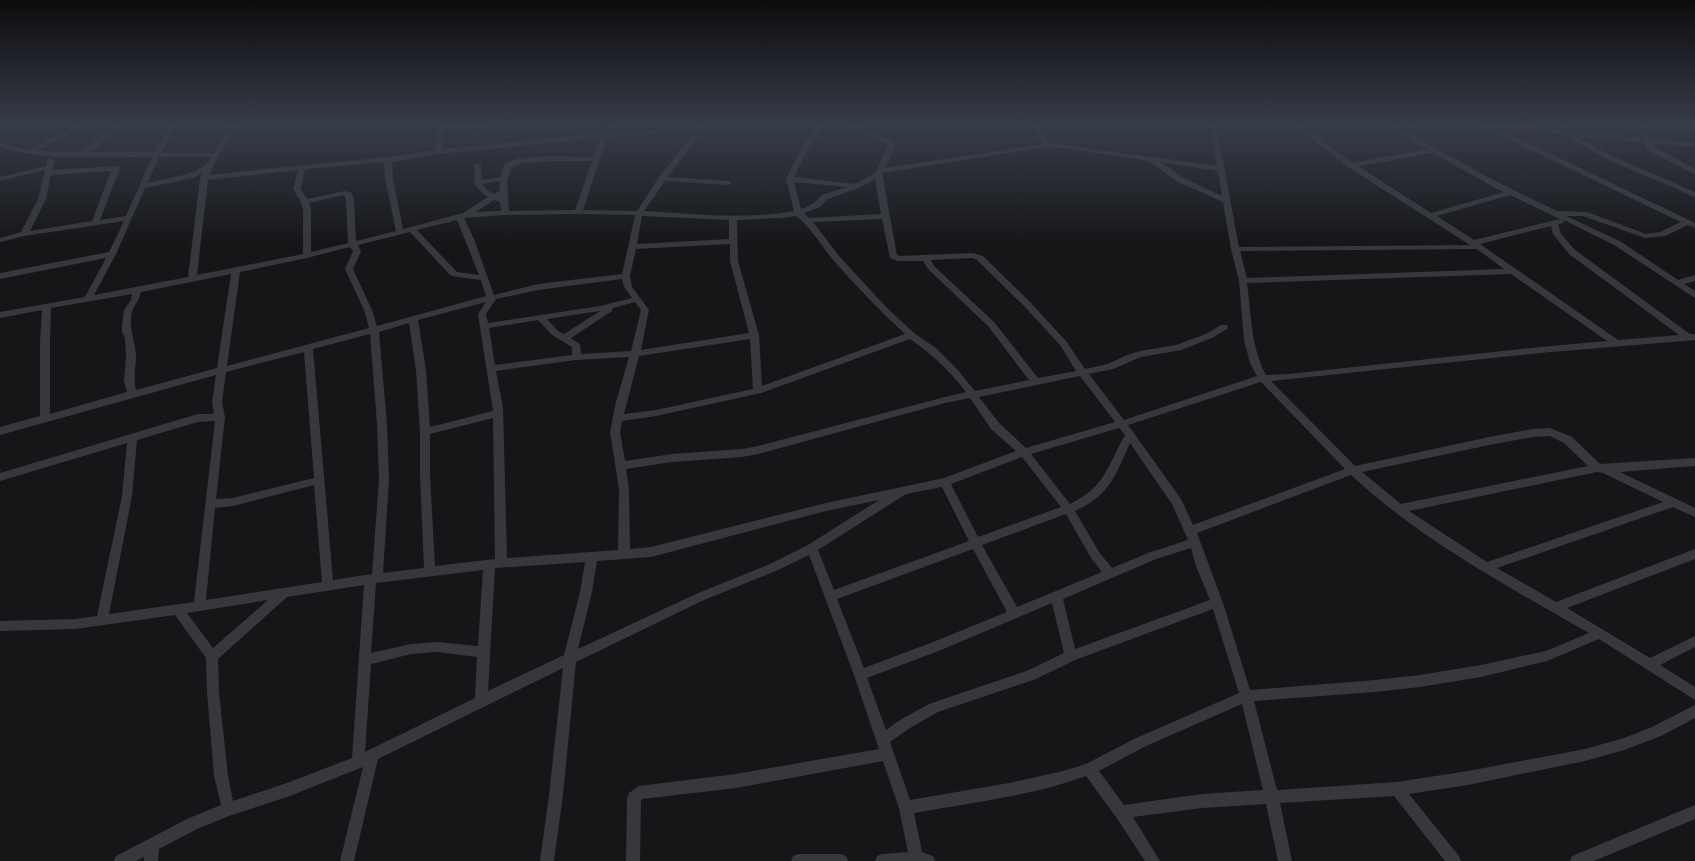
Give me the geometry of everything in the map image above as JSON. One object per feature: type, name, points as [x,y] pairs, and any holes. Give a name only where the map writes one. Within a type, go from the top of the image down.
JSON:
[{"type":"street","points":[[24,234],[42,199],[50,167],[49,164]]},
{"type":"street","points":[[50,167],[55,164]]},
{"type":"street","points":[[88,299],[129,218],[152,164]]},
{"type":"street","points":[[192,279],[204,178],[210,164]]},
{"type":"street","points":[[204,178],[343,164]]},
{"type":"street","points":[[388,164],[389,179],[400,232]]},
{"type":"street","points":[[506,213],[503,201],[505,172],[508,165],[510,164]]},
{"type":"street","points":[[578,212],[594,164]]},
{"type":"street","points":[[624,554],[624,488],[615,438],[618,418],[639,340],[645,310],[628,286],[626,276],[639,213],[673,164]]},
{"type":"street","points":[[796,164],[790,179],[798,213],[807,220],[836,258],[883,309],[911,335],[933,350],[957,374],[995,426],[1024,452],[1068,509],[1095,555],[1110,574]]},
{"type":"street","points":[[882,164],[879,173],[893,256],[898,259],[973,255],[980,258],[1052,331],[1072,355],[1082,372],[1130,435],[1177,502],[1193,536],[1202,566],[1217,603],[1246,696],[1272,796],[1285,861]]},
{"type":"street","points":[[0,315],[236,271],[307,256],[463,216],[506,213],[578,212],[761,218],[798,213],[817,205],[826,197],[856,186],[879,173],[934,164]]},
{"type":"street","points":[[1159,164],[1179,179],[1227,201]]},
{"type":"street","points":[[1190,164],[1221,169]]},
{"type":"street","points":[[1220,164],[1235,249],[1243,281],[1249,340],[1255,363],[1263,378],[1352,470],[1399,509],[1452,547],[1600,633],[1695,694]]},
{"type":"street","points":[[1351,165],[1356,164]]},
{"type":"street","points":[[1460,164],[1556,218],[1568,218],[1617,243],[1695,295]]},
{"type":"street","points":[[1567,164],[1691,224]]},
{"type":"street","points":[[1625,164],[1695,195]]},
{"type":"street","points":[[1680,164],[1695,172]]},
{"type":"street","points":[[1351,165],[1476,245],[1617,344]]},
{"type":"street","points":[[476,166],[477,183],[481,190],[493,198],[503,201]]},
{"type":"street","points":[[0,179],[50,167],[116,168],[95,223]]},
{"type":"street","points":[[143,186],[190,176],[208,168]]},
{"type":"street","points":[[302,168],[297,189],[298,193],[306,201],[307,256]]},
{"type":"street","points":[[477,183],[505,178]]},
{"type":"street","points":[[662,179],[728,183]]},
{"type":"street","points":[[790,179],[856,186]]},
{"type":"street","points":[[463,216],[493,198],[504,189]]},
{"type":"street","points":[[1430,216],[1511,192]]},
{"type":"street","points":[[306,201],[348,194],[350,200],[352,245],[357,251],[350,266],[350,272],[368,310],[374,330],[382,424],[384,480],[365,660],[358,762]]},
{"type":"street","points":[[810,208],[818,219]]},
{"type":"street","points":[[1235,249],[1476,245],[1556,218],[1584,214],[1645,236],[1665,234],[1691,224]]},
{"type":"street","points":[[463,216],[492,300],[482,314],[490,369],[497,396],[498,413],[500,469],[495,564],[484,652],[481,701]]},
{"type":"street","points":[[807,220],[886,216]]},
{"type":"street","points":[[0,240],[24,234],[129,218]]},
{"type":"street","points":[[733,218],[734,261],[754,335],[758,391]]},
{"type":"street","points":[[1556,218],[1557,234],[1578,257],[1692,338]]},
{"type":"street","points":[[412,229],[454,274],[484,278]]},
{"type":"street","points":[[631,247],[733,242]]},
{"type":"street","points":[[0,276],[112,254]]},
{"type":"street","points":[[926,258],[932,267],[991,324],[1036,382]]},
{"type":"street","points":[[199,606],[220,417],[217,402],[236,271]]},
{"type":"street","points":[[1243,281],[1513,271]]},
{"type":"street","points":[[0,431],[132,394],[491,298],[538,287],[626,276]]},
{"type":"street","points":[[1677,283],[1695,278]]},
{"type":"street","points":[[132,394],[129,381],[131,356],[130,338],[126,332],[126,326],[128,310],[136,300],[137,290]]},
{"type":"street","points":[[484,326],[511,320],[613,307],[637,299]]},
{"type":"street","points":[[45,419],[47,306]]},
{"type":"street","points":[[565,338],[613,307]]},
{"type":"street","points":[[540,317],[555,333],[577,346],[576,357]]},
{"type":"street","points":[[413,319],[421,370],[425,432],[425,476],[430,572]]},
{"type":"street","points":[[620,466],[672,458],[747,452],[800,440],[972,394],[1110,367],[1130,357],[1140,354],[1178,348],[1209,336],[1224,327]]},
{"type":"street","points":[[490,369],[576,357],[635,354],[754,335]]},
{"type":"street","points":[[618,418],[656,413],[758,391],[911,335]]},
{"type":"street","points":[[0,626],[46,626],[102,621],[373,579],[495,564],[651,552],[679,546],[739,529],[903,490],[945,482],[1024,452],[1121,424],[1263,378],[1289,377],[1540,350],[1692,338]]},
{"type":"street","points":[[308,348],[328,585]]},
{"type":"street","points":[[198,418],[217,402]]},
{"type":"street","points":[[425,432],[498,413]]},
{"type":"street","points":[[0,477],[198,418],[220,417]]},
{"type":"street","points":[[860,675],[937,646],[1110,574],[1193,536],[1352,470],[1494,440],[1550,432],[1568,440],[1601,468],[1675,502],[1695,513]]},
{"type":"street","points":[[832,596],[1068,509],[1091,497],[1109,478],[1123,446],[1130,435]]},
{"type":"street","points":[[102,621],[127,496],[132,438]]},
{"type":"street","points":[[1399,509],[1601,468],[1695,462]]},
{"type":"street","points":[[210,504],[233,502],[320,480]]},
{"type":"street","points":[[945,482],[968,529],[1014,614]]},
{"type":"street","points":[[121,861],[192,824],[229,809],[287,790],[372,756],[570,658],[700,597],[758,574],[812,548],[903,490]]},
{"type":"street","points":[[1485,567],[1675,502]]},
{"type":"street","points":[[812,548],[832,596],[860,675],[906,808],[922,860],[882,861]]},
{"type":"street","points":[[1555,608],[1695,554]]},
{"type":"street","points":[[547,861],[556,795],[570,658],[586,592],[592,557]]},
{"type":"street","points":[[212,657],[285,592]]},
{"type":"street","points":[[1056,596],[1072,656]]},
{"type":"street","points":[[882,740],[905,724],[934,708],[1032,675],[1072,656],[1217,603]]},
{"type":"street","points":[[177,609],[212,657],[213,692],[221,776],[225,798],[229,809]]},
{"type":"street","points":[[906,808],[1009,790],[1063,778],[1089,769],[1139,743],[1246,696],[1382,685],[1481,671],[1547,656],[1600,633]]},
{"type":"street","points":[[1649,664],[1695,642]]},
{"type":"street","points":[[365,660],[411,649],[437,646],[484,652]]},
{"type":"street","points":[[1121,812],[1202,801],[1397,789],[1468,778],[1584,755],[1624,744],[1656,732],[1695,711]]},
{"type":"street","points":[[633,861],[634,798],[639,793],[736,781],[887,754]]},
{"type":"street","points":[[348,861],[372,756]]},
{"type":"street","points":[[1089,769],[1121,812],[1153,861]]},
{"type":"street","points":[[1397,789],[1454,861]]},
{"type":"street","points":[[1577,861],[1695,812]]},
{"type":"street","points":[[151,861],[152,845]]},
{"type":"street","points":[[798,861],[841,861]]}]
